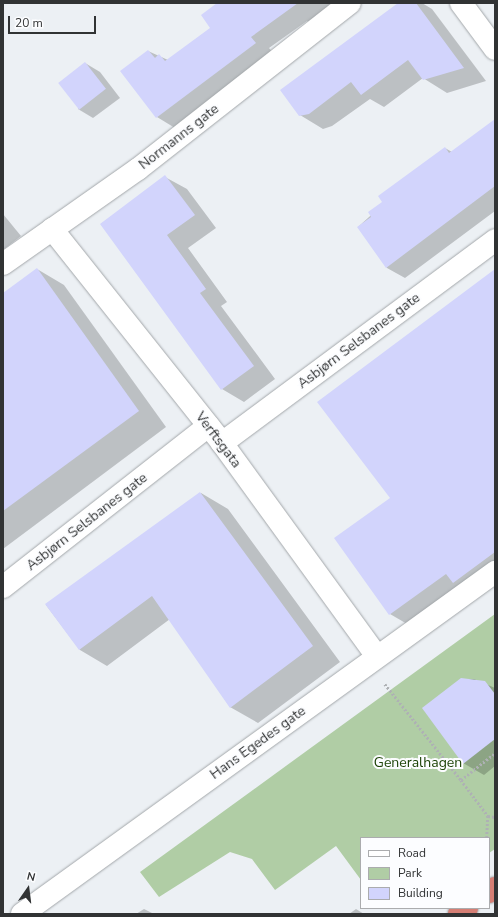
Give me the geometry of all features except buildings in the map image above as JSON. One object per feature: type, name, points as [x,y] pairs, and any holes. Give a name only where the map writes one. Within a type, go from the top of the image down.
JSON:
[{"type":"street","name":"Normanns gate","points":[[3,264],[138,169],[350,3]]},
{"type":"street","points":[[461,3],[495,49]]},
{"type":"street","name":"Verftsgata","points":[[52,229],[222,443],[377,656]]},
{"type":"street","name":"Asbjørn Selsbanes gate","points":[[222,443],[495,240]]},
{"type":"street","name":"Asbjørn Selsbanes gate","points":[[3,587],[208,426]]},
{"type":"street","name":"Hans Egedes gate","points":[[22,914],[495,572]]},
{"type":"path","points":[[383,682],[488,816],[486,837]]},
{"type":"path","points":[[461,780],[495,753]]},
{"type":"path","points":[[488,816],[495,817]]},
{"type":"green space","name":"Generalhagen","points":[[495,614],[495,849],[490,852],[490,837],[360,837],[360,879],[336,846],[275,890],[252,859],[230,852],[159,897],[140,872]]}]
